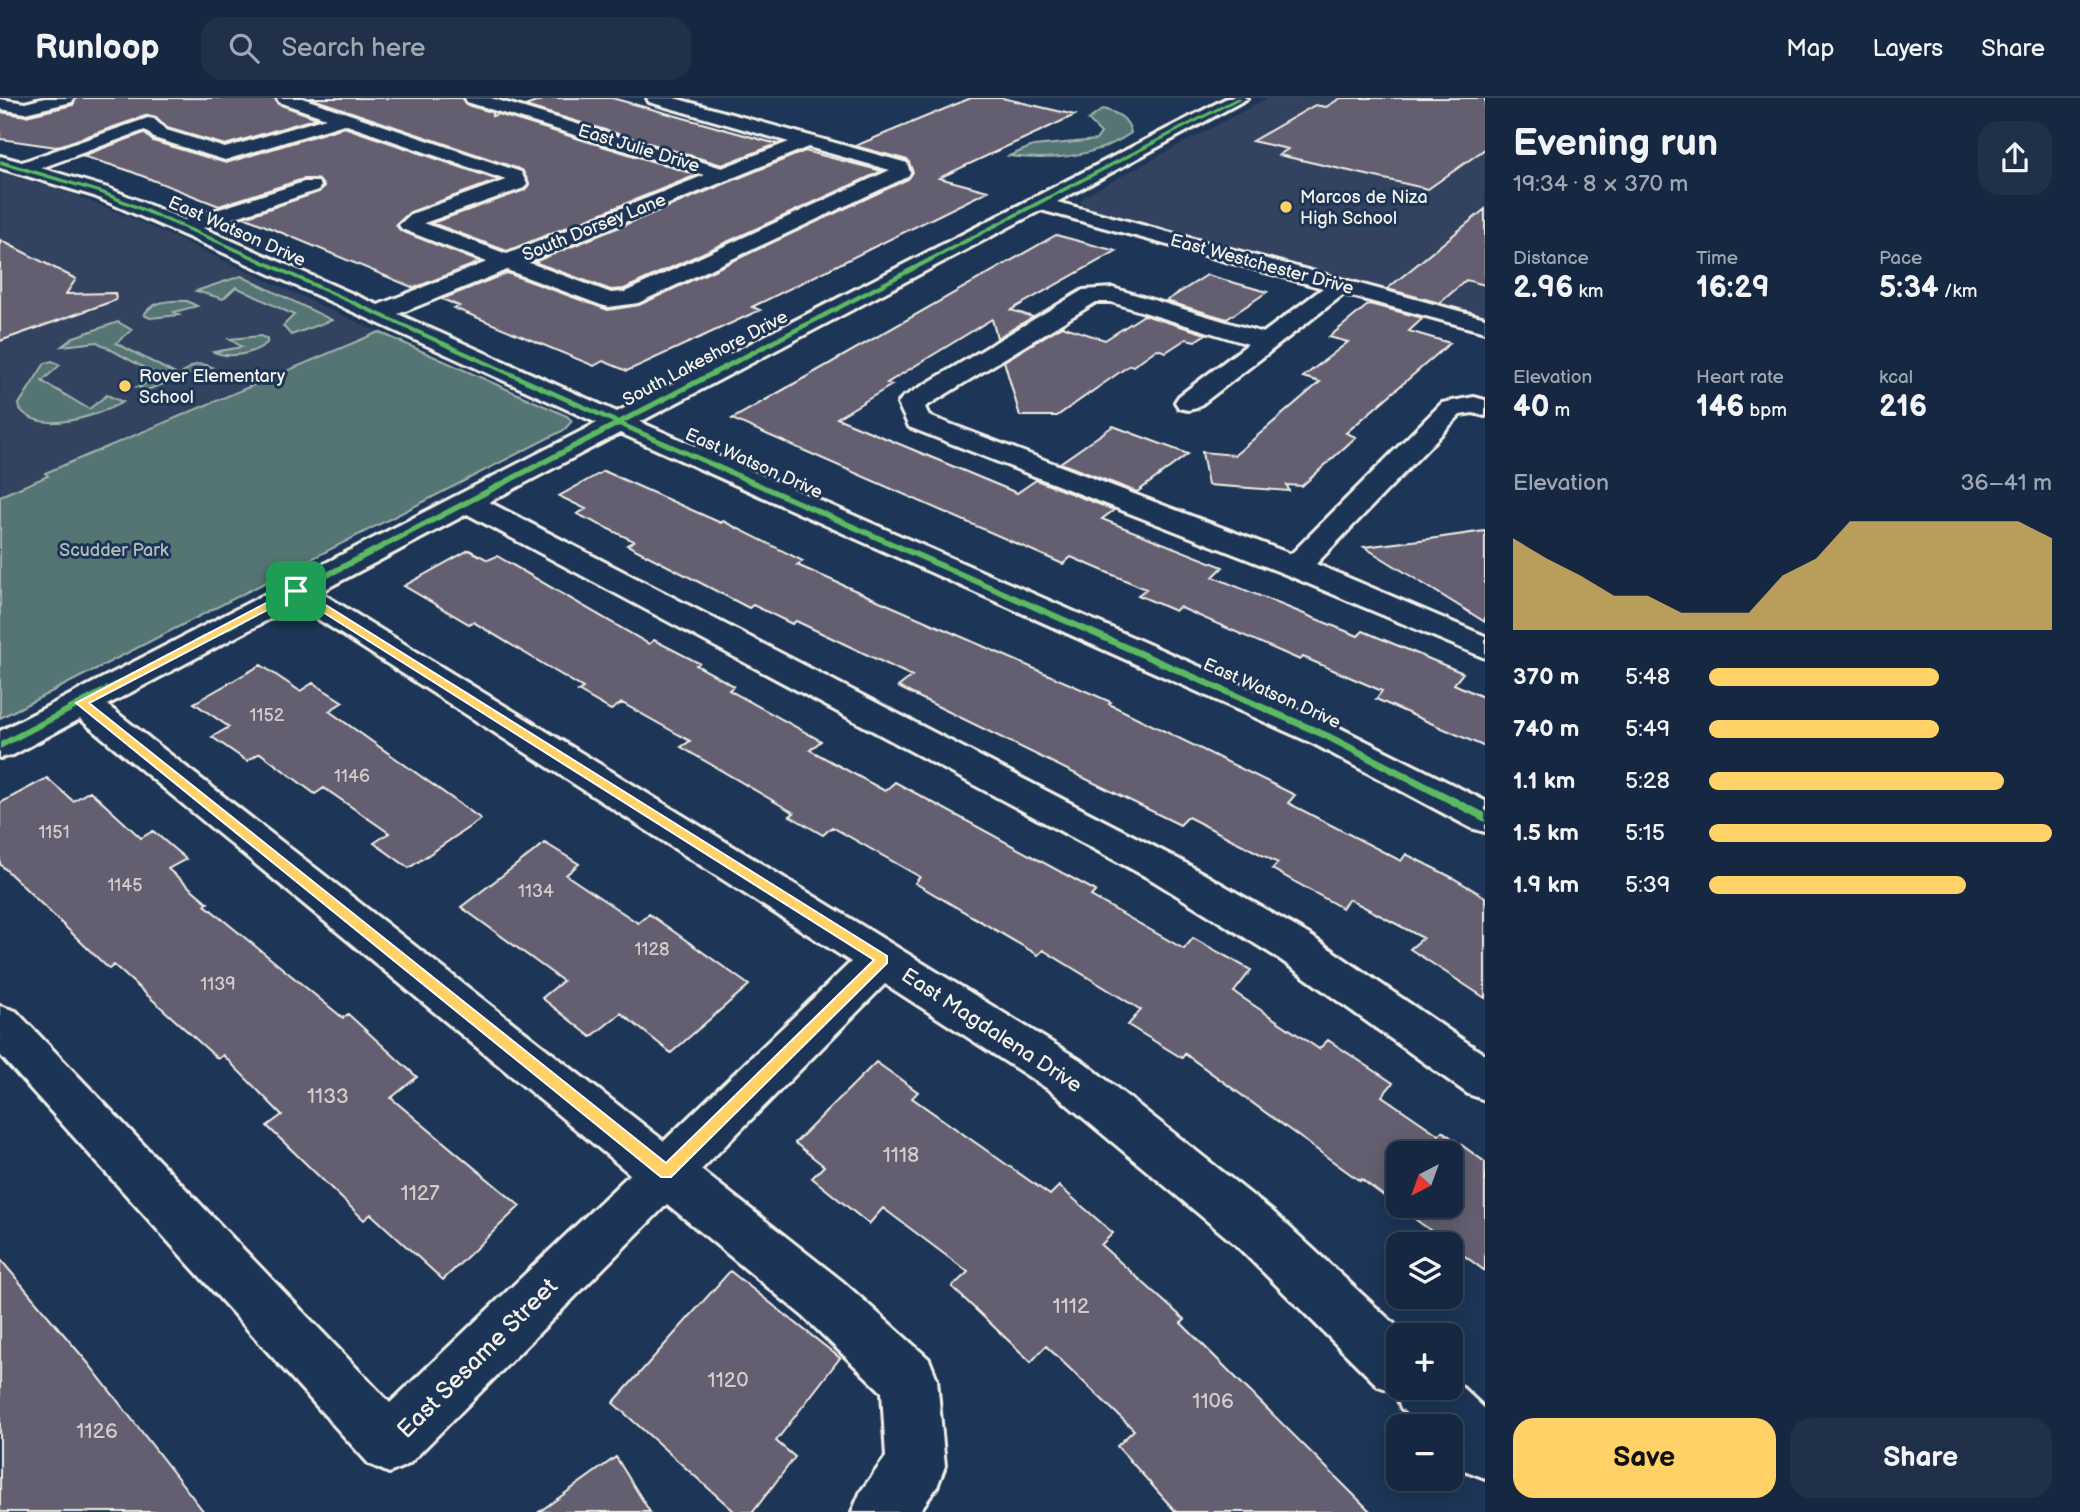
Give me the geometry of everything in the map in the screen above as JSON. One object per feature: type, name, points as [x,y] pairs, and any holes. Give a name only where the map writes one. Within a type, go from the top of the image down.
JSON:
[{"type":"street","points":[[0,104],[25,108],[66,98]]},
{"type":"street","points":[[285,98],[514,176],[517,184],[418,218],[409,225],[609,300],[630,298],[900,173],[900,167],[655,98]]},
{"type":"street","name":"East Julie Drive","points":[[473,98],[724,175]]},
{"type":"street","name":"South Lakeshore Drive","points":[[0,746],[1240,98]]},
{"type":"street","name":"East Watson Drive","points":[[12,165],[148,123],[160,134],[225,154],[345,118]]},
{"type":"street","name":"South Dorsey Lane","points":[[380,313],[807,141]]},
{"type":"street","name":"East Watson Drive","points":[[12,165],[115,197],[380,313],[619,423],[1327,736],[1485,818]]},
{"type":"street","name":"East Watson Drive","points":[[184,227],[311,186]]},
{"type":"street","name":"East Westchester Drive","points":[[1039,203],[1485,325]]},
{"type":"street","points":[[1188,402],[1341,285]]},
{"type":"street","points":[[1267,342],[1113,295],[1091,295],[911,404],[918,421],[1296,567],[1485,648]]},
{"type":"street","points":[[1296,567],[1451,409],[1474,405],[1485,408]]},
{"type":"street","points":[[466,502],[1166,870],[1293,946],[1485,1080]]},
{"type":"street","name":"East Magdalena Drive","points":[[296,591],[1068,1077],[1254,1227],[1386,1354]]},
{"type":"street","points":[[82,703],[823,1299],[909,1379],[916,1466],[882,1512]]},
{"type":"street","name":"East Sesame Street","points":[[0,1024],[389,1444],[883,959]]},
{"type":"street","points":[[1434,1400],[1485,1449]]},
{"type":"shaded area","name":"Marcos de Niza High School","points":[[1267,98],[1485,98],[1485,315],[1089,208],[1080,202],[1084,196]]},
{"type":"shaded area","name":"Rover Elementary School","points":[[0,172],[70,193],[132,218],[381,333],[119,440],[46,473],[49,476],[0,496]]},
{"type":"green space","points":[[1103,109],[1121,116],[1131,133],[1103,148],[1073,156],[1009,156],[1033,146],[1096,140],[1101,133],[1088,120]]},
{"type":"green space","points":[[241,276],[332,320],[291,335],[283,326],[294,315],[236,287],[223,299],[196,291]]},
{"type":"green space","points":[[187,301],[197,306],[174,312],[179,315],[150,318],[144,315],[157,304]]},
{"type":"green space","points":[[118,322],[132,330],[116,343],[179,376],[198,364],[212,367],[147,390],[137,387],[163,378],[97,342],[62,346],[74,337]]},
{"type":"green space","name":"Scudder Park","points":[[379,332],[567,416],[572,421],[564,430],[0,718],[0,496],[48,476],[45,473]]},
{"type":"green space","points":[[261,336],[267,339],[267,343],[249,353],[227,355],[214,352],[242,347],[229,339]]},
{"type":"green space","points":[[52,361],[60,365],[42,381],[89,409],[107,395],[123,402],[70,420],[41,421],[29,417],[20,409],[19,404],[45,363]]},
{"type":"building","points":[[76,98],[275,98],[278,104],[317,118],[225,145],[167,128],[156,117],[148,115],[56,147],[0,139],[0,112],[26,116],[73,105]]},
{"type":"building","points":[[310,98],[463,98],[466,105],[492,112],[492,116],[498,114],[697,175],[507,251],[432,223],[525,190],[529,183],[522,170]]},
{"type":"building","points":[[548,98],[612,98],[777,144],[722,165],[525,106]]},
{"type":"building","points":[[971,98],[1002,98],[1075,115],[939,178],[988,191],[752,307],[760,310],[627,371],[603,361],[594,366],[454,308],[459,306],[442,299],[507,273],[608,310],[639,305],[908,179],[913,172],[908,160],[855,146]]},
{"type":"building","points":[[1341,98],[1485,98],[1485,149],[1428,189],[1279,155],[1288,149],[1252,141],[1315,105],[1326,107]]},
{"type":"building","points":[[344,127],[498,180],[410,212],[396,225],[401,231],[480,262],[414,288],[244,217],[319,192],[324,186],[318,179],[303,179],[219,206],[127,170],[82,156],[144,133],[153,141],[226,163]]},
{"type":"building","points":[[805,151],[882,171],[624,289],[611,290],[534,262]]},
{"type":"building","points":[[1485,209],[1485,285],[1466,280],[1440,303],[1387,289]]},
{"type":"building","points":[[1056,235],[1116,251],[1011,310],[1033,317],[997,338],[992,319],[887,383],[892,385],[837,418],[1017,493],[1036,480],[1114,510],[1102,519],[1223,567],[1213,577],[1358,636],[1363,631],[1463,673],[1454,684],[1485,698],[1485,747],[1376,699],[1382,691],[1303,657],[1300,660],[1179,607],[1175,611],[1138,595],[1146,589],[1071,557],[1063,564],[732,419]]},
{"type":"building","points":[[0,240],[76,279],[66,294],[115,293],[116,300],[0,341]]},
{"type":"building","points":[[1207,275],[1267,292],[1227,319],[1166,301]]},
{"type":"building","points":[[1369,304],[1423,318],[1409,331],[1450,343],[1346,433],[1356,437],[1302,486],[1287,485],[1289,491],[1208,485],[1202,452],[1235,455],[1320,382],[1303,377],[1348,342],[1329,337]]},
{"type":"building","points":[[1144,315],[1206,334],[1195,341],[1186,339],[1166,352],[1157,349],[1057,416],[1020,416],[1004,361],[1062,326],[1105,340]]},
{"type":"building","points":[[1113,426],[1188,454],[1137,492],[1060,463]]},
{"type":"building","points":[[604,471],[721,523],[723,521],[803,561],[797,565],[1111,702],[1109,704],[1295,795],[1288,803],[1401,861],[1406,854],[1485,897],[1485,998],[1410,949],[1423,938],[1349,899],[1342,908],[1272,869],[1278,863],[1188,817],[1180,825],[898,687],[912,676],[796,621],[792,624],[753,605],[749,608],[627,545],[634,541],[577,514],[586,509],[559,496]]},
{"type":"building","points":[[1485,531],[1485,622],[1364,547],[1436,538]]},
{"type":"building","points":[[469,550],[488,560],[497,556],[649,644],[654,640],[699,663],[696,665],[734,686],[729,690],[821,741],[810,750],[885,791],[895,782],[1096,891],[1091,896],[1184,949],[1193,938],[1251,970],[1234,992],[1319,1049],[1328,1040],[1393,1083],[1382,1096],[1439,1135],[1442,1131],[1456,1141],[1386,1141],[1386,1198],[1185,1054],[1182,1058],[1128,1025],[1141,1010],[1043,950],[1038,955],[915,883],[920,877],[832,827],[823,835],[790,816],[794,813],[681,747],[690,741],[622,703],[611,710],[578,691],[583,688],[473,622],[469,624],[404,586]]},
{"type":"building","points":[[261,665],[300,691],[313,683],[343,702],[329,711],[481,819],[409,868],[374,843],[389,833],[324,788],[315,794],[260,753],[247,761],[212,737],[229,727],[194,703]]},
{"type":"building","points":[[47,778],[73,801],[90,791],[141,838],[153,831],[186,859],[168,869],[208,903],[205,905],[343,1018],[348,1014],[417,1077],[391,1098],[520,1206],[443,1280],[371,1214],[364,1220],[267,1126],[282,1115],[223,1055],[218,1059],[114,965],[109,969],[0,864],[0,803]]},
{"type":"building","points":[[545,843],[579,864],[566,875],[638,923],[649,914],[749,985],[671,1053],[621,1013],[591,1037],[542,998],[563,981],[461,907]]},
{"type":"building","points":[[876,1062],[918,1092],[912,1098],[1050,1195],[1059,1186],[1113,1233],[1101,1245],[1185,1320],[1181,1323],[1371,1512],[1176,1512],[1117,1446],[1134,1430],[1046,1346],[1031,1362],[952,1287],[968,1272],[883,1208],[869,1224],[812,1178],[824,1166],[795,1143]]},
{"type":"building","points":[[1463,1146],[1485,1162],[1485,1271],[1463,1255],[1463,1232],[1432,1232],[1414,1218],[1463,1218]]},
{"type":"building","points":[[0,1259],[88,1363],[204,1512],[0,1512]]},
{"type":"building","points":[[730,1271],[840,1358],[776,1441],[795,1457],[753,1512],[735,1512],[613,1403]]},
{"type":"building","points":[[616,1457],[650,1512],[539,1512]]},
{"type":"cycle path","points":[[0,746],[1240,98]]},
{"type":"cycle path","points":[[0,162],[101,192],[219,242],[619,423],[1327,736],[1485,818]]},
{"type":"place","name":"Marcos de Niza High School","points":[[1286,207]]},
{"type":"place","name":"Rover Elementary School","points":[[125,386]]},
{"type":"route","points":[[296,591],[330,612],[883,959],[666,1172],[82,703],[296,591]]}]
